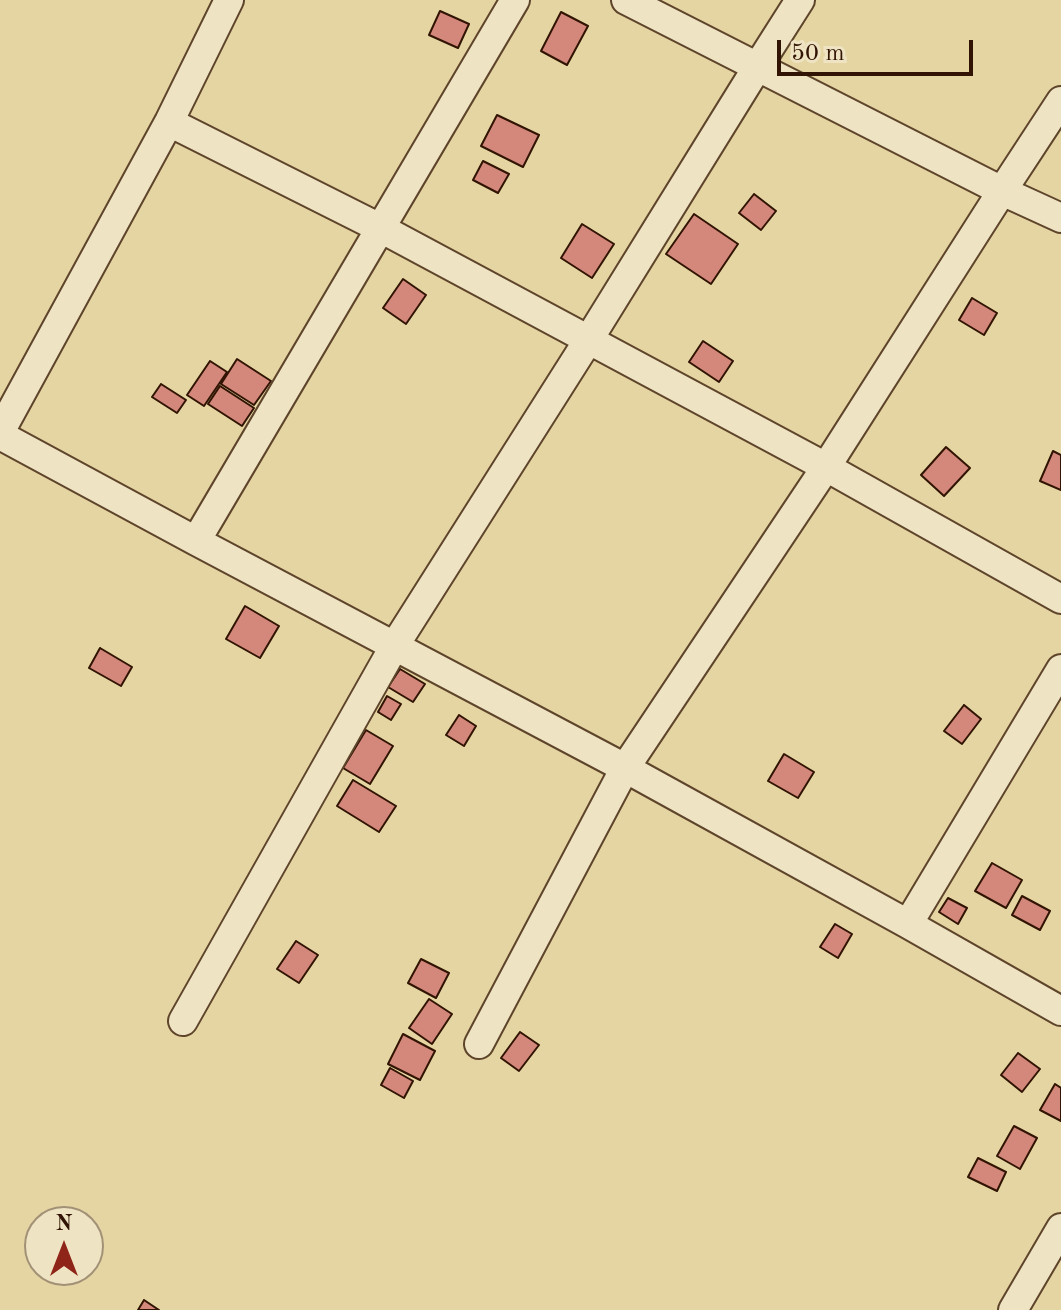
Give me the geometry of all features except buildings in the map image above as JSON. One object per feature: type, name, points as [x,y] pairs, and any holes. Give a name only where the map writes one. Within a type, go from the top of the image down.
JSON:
[{"type":"street","points":[[229,0],[169,122],[0,433],[196,541],[625,768],[1061,1011]]},
{"type":"street","points":[[196,541],[515,0]]},
{"type":"street","points":[[626,0],[1061,218]]},
{"type":"street","points":[[183,1021],[395,645],[800,0]]},
{"type":"street","points":[[479,1044],[625,768],[826,467],[1061,101]]},
{"type":"street","points":[[169,122],[382,229],[589,339],[1061,599]]},
{"type":"street","points":[[908,924],[1061,669]]},
{"type":"street","points":[[1013,1310],[1061,1228]]}]
